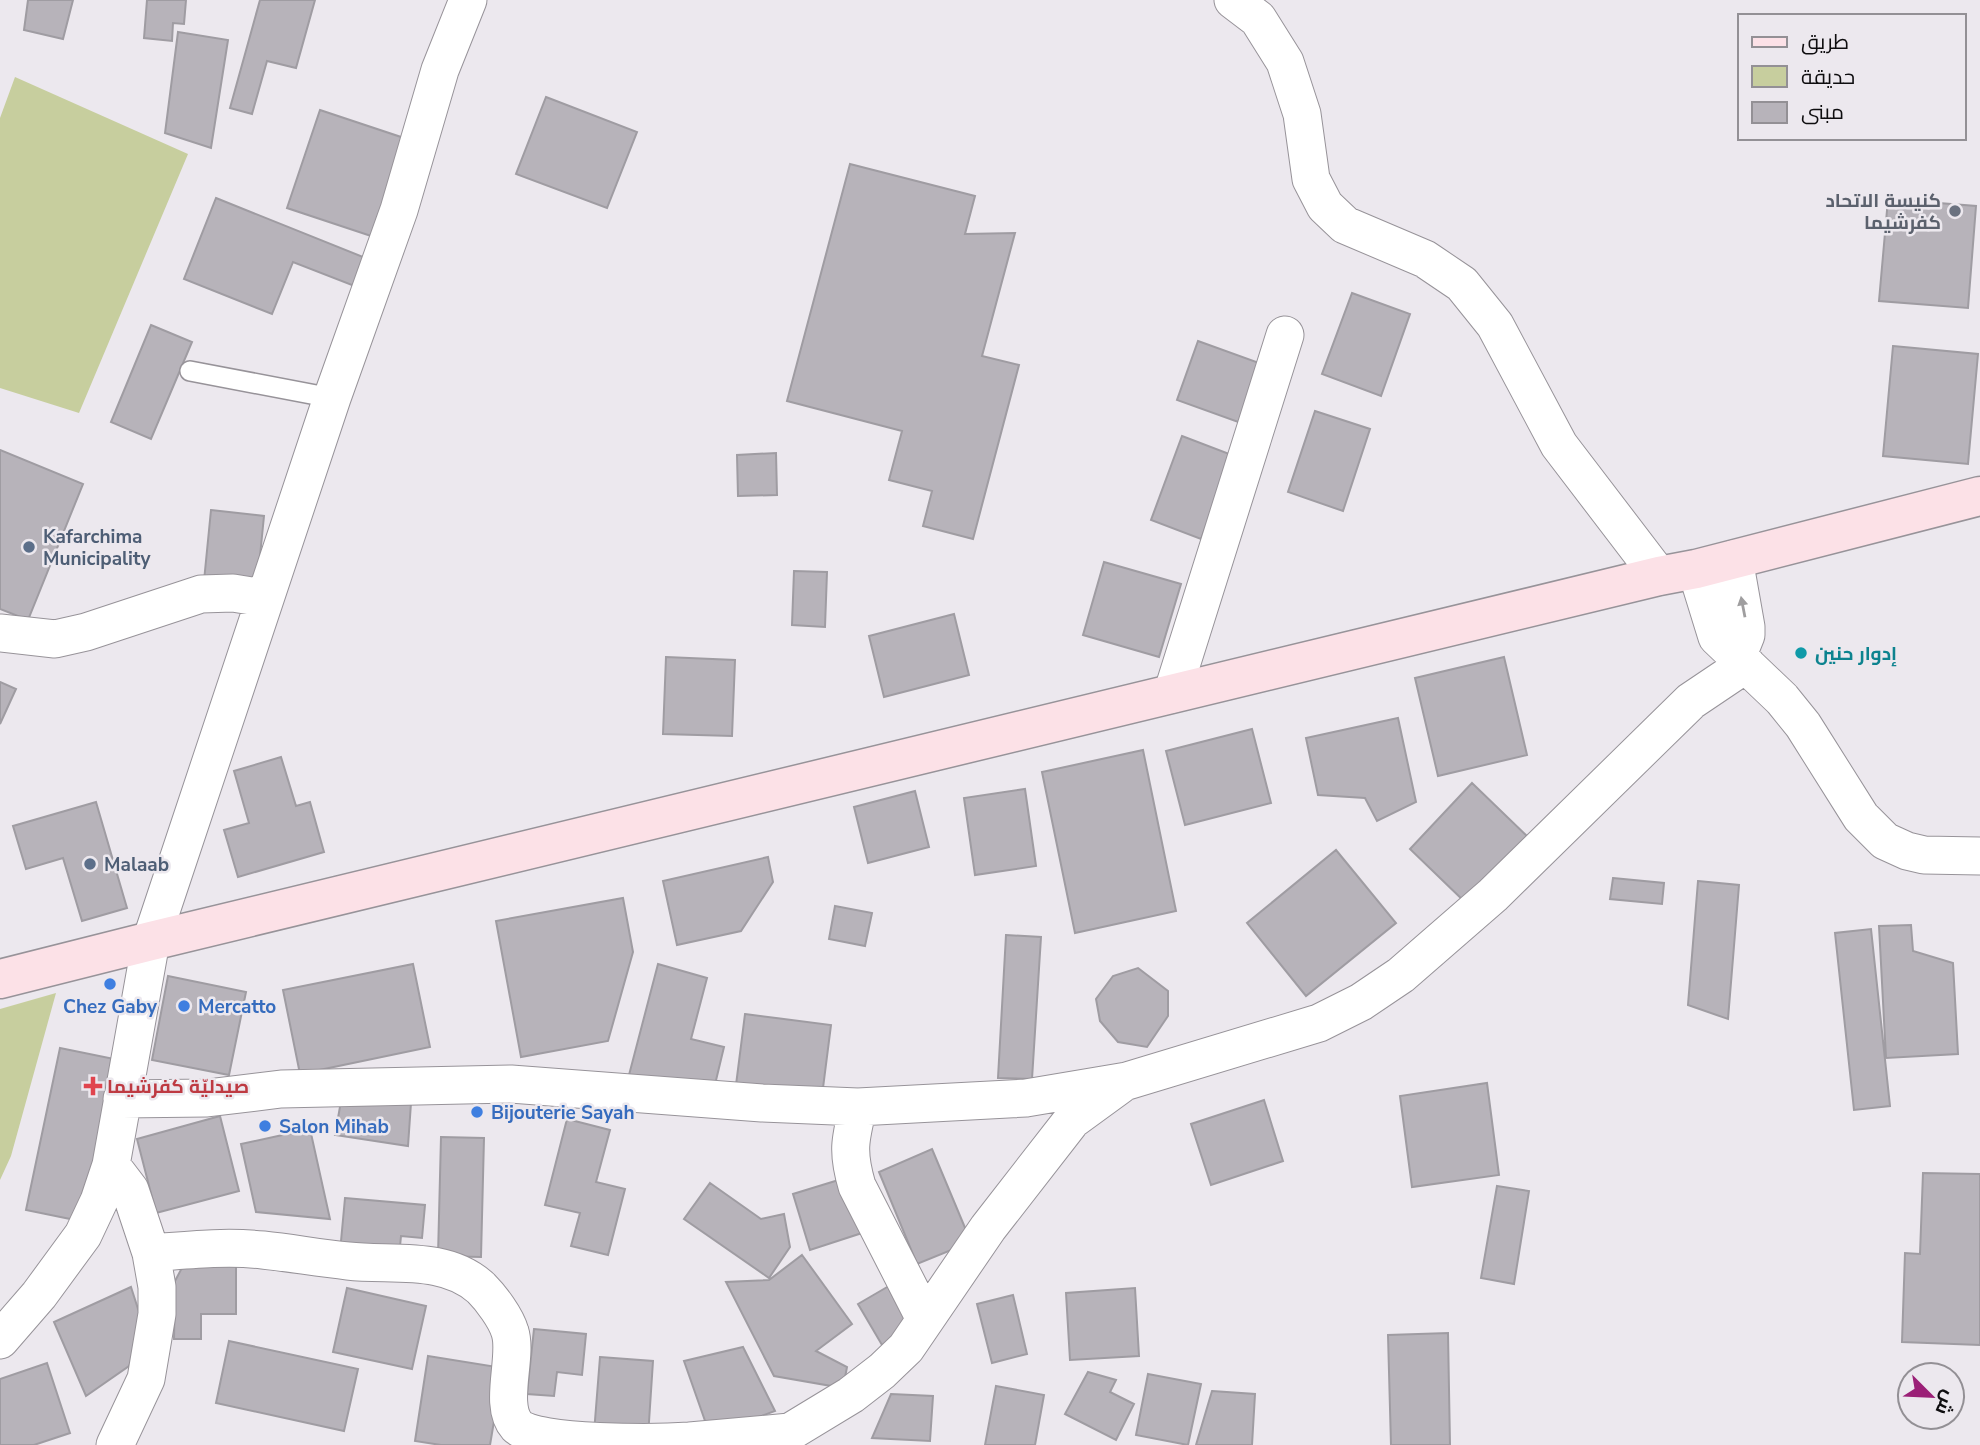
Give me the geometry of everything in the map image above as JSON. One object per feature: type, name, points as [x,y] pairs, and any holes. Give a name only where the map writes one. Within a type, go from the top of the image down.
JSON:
[{"type":"street","points":[[0,1340],[39,1295],[83,1236],[99,1201],[111,1165],[151,941],[331,398],[399,210],[440,70],[468,0]]},
{"type":"street","points":[[1233,0],[1258,19],[1284,62],[1302,114],[1311,179],[1325,206],[1345,225],[1425,259],[1462,284],[1495,325],[1559,445],[1659,576]]},
{"type":"street","points":[[1172,694],[1285,335]]},
{"type":"street","points":[[0,979],[1696,569],[1980,496]]},
{"type":"street","points":[[122,1099],[207,1098],[281,1089],[510,1084],[762,1103],[858,1107],[1026,1098],[1127,1081],[1319,1023],[1361,1002],[1401,975],[1465,921],[1692,701],[1742,659],[1746,627],[1734,559]]},
{"type":"street","points":[[1696,569],[1717,637],[1782,699],[1803,725],[1861,817],[1885,841],[1907,851],[1924,855],[1980,856]]},
{"type":"street","points":[[0,633],[55,639],[86,632],[201,594],[233,593],[264,598]]},
{"type":"street","points":[[152,1252],[201,1249],[261,1250],[351,1262],[418,1263],[464,1278],[480,1288],[503,1317],[511,1334],[510,1412],[517,1426],[531,1436],[644,1444],[688,1443],[790,1432],[851,1395],[906,1348],[988,1228],[1072,1120],[1127,1081]]},
{"type":"street","points":[[858,1107],[850,1140],[850,1163],[857,1185],[925,1319]]},
{"type":"street","points":[[111,1165],[130,1190],[152,1252],[157,1287],[157,1314],[146,1379],[116,1445]]},
{"type":"lane","points":[[190,371],[331,398]]},
{"type":"green space","points":[[15,77],[188,154],[79,413],[0,388],[0,118]]},
{"type":"green space","points":[[56,993],[11,1156],[0,1180],[0,1009]]},
{"type":"building","points":[[28,0],[73,0],[63,39],[24,30]]},
{"type":"building","points":[[147,0],[186,0],[184,24],[173,23],[172,41],[144,38]]},
{"type":"building","points":[[260,0],[315,0],[296,68],[267,61],[252,114],[230,108]]},
{"type":"building","points":[[178,32],[228,40],[211,148],[165,133]]},
{"type":"building","points":[[546,97],[637,132],[607,208],[516,174]]},
{"type":"building","points":[[320,110],[410,140],[377,238],[287,208]]},
{"type":"building","points":[[850,164],[975,196],[965,234],[1015,233],[982,356],[1019,365],[973,539],[923,526],[932,491],[889,480],[902,431],[787,401]]},
{"type":"building","points":[[216,198],[368,259],[357,287],[293,262],[272,314],[184,279]]},
{"type":"building","points":[[1888,199],[1976,206],[1968,308],[1879,301]]},
{"type":"building","points":[[1352,293],[1410,314],[1381,396],[1322,374]]},
{"type":"building","points":[[151,325],[192,342],[151,439],[111,422]]},
{"type":"building","points":[[1198,341],[1262,364],[1241,423],[1177,400]]},
{"type":"building","points":[[1893,346],[1978,354],[1968,464],[1883,456]]},
{"type":"building","points":[[1315,411],[1370,429],[1343,511],[1288,492]]},
{"type":"building","points":[[1182,436],[1232,455],[1201,539],[1151,520]]},
{"type":"building","name":"Kafarchima Municipality","points":[[0,450],[83,484],[28,620],[0,609]]},
{"type":"building","points":[[776,453],[777,495],[738,496],[737,455]]},
{"type":"building","points":[[211,510],[264,516],[257,586],[204,581]]},
{"type":"building","points":[[1104,562],[1181,584],[1159,657],[1083,635]]},
{"type":"building","points":[[794,571],[827,572],[825,627],[792,625]]},
{"type":"building","points":[[954,614],[969,675],[884,697],[869,636]]},
{"type":"building","points":[[666,657],[735,660],[732,736],[663,734]]},
{"type":"building","points":[[1504,657],[1527,755],[1438,776],[1415,678]]},
{"type":"building","points":[[0,682],[16,689],[0,724]]},
{"type":"building","points":[[1398,718],[1416,802],[1377,821],[1365,798],[1318,795],[1306,738]]},
{"type":"building","points":[[1252,729],[1271,803],[1185,825],[1166,751]]},
{"type":"building","points":[[1143,750],[1176,911],[1075,933],[1042,772]]},
{"type":"building","points":[[281,757],[296,806],[310,802],[324,852],[238,877],[224,830],[249,823],[234,771]]},
{"type":"building","points":[[1472,783],[1529,838],[1467,904],[1410,849]]},
{"type":"building","points":[[1025,789],[1036,866],[975,875],[964,798]]},
{"type":"building","points":[[915,791],[929,847],[868,863],[854,807]]},
{"type":"building","name":"Malaab","points":[[96,802],[127,908],[82,921],[63,858],[26,869],[13,826]]},
{"type":"building","points":[[1336,850],[1396,923],[1306,996],[1247,923]]},
{"type":"building","points":[[768,857],[773,882],[741,931],[677,945],[663,881]]},
{"type":"building","points":[[1613,878],[1664,883],[1662,904],[1610,899]]},
{"type":"building","points":[[1698,881],[1739,885],[1728,1019],[1688,1005]]},
{"type":"building","points":[[623,898],[633,952],[608,1041],[521,1057],[496,921]]},
{"type":"building","points":[[835,906],[872,913],[865,946],[829,939]]},
{"type":"building","points":[[1911,925],[1913,951],[1953,963],[1958,1054],[1886,1058],[1879,926]]},
{"type":"building","points":[[1871,929],[1890,1106],[1854,1110],[1835,933]]},
{"type":"building","points":[[1006,935],[1041,937],[1032,1079],[998,1078]]},
{"type":"building","points":[[413,964],[430,1047],[300,1074],[283,990]]},
{"type":"building","points":[[658,964],[707,978],[691,1039],[724,1047],[712,1097],[629,1075]]},
{"type":"building","points":[[1138,968],[1168,991],[1168,1016],[1147,1047],[1118,1042],[1100,1021],[1096,999],[1113,976]]},
{"type":"building","points":[[168,976],[246,992],[229,1075],[152,1060]]},
{"type":"building","points":[[745,1014],[831,1025],[822,1096],[736,1085]]},
{"type":"building","points":[[60,1048],[119,1060],[85,1222],[26,1210]]},
{"type":"building","points":[[1487,1083],[1499,1175],[1412,1187],[1400,1096]]},
{"type":"building","points":[[1264,1100],[1283,1161],[1211,1185],[1191,1124]]},
{"type":"building","points":[[341,1101],[411,1103],[408,1146],[335,1135]]},
{"type":"building","points":[[220,1116],[239,1191],[156,1213],[137,1139]]},
{"type":"building","points":[[567,1119],[610,1130],[596,1182],[625,1189],[608,1255],[571,1246],[580,1213],[545,1205]]},
{"type":"building","points":[[310,1129],[330,1219],[256,1212],[241,1144]]},
{"type":"building","points":[[441,1137],[484,1138],[481,1257],[438,1256]]},
{"type":"building","points":[[932,1149],[971,1242],[917,1264],[879,1172]]},
{"type":"building","points":[[1923,1173],[1980,1174],[1980,1345],[1902,1342],[1905,1253],[1920,1254]]},
{"type":"building","points":[[845,1178],[862,1233],[810,1250],[793,1194]]},
{"type":"building","points":[[710,1183],[761,1219],[784,1214],[790,1247],[769,1278],[684,1219]]},
{"type":"building","points":[[1497,1186],[1529,1191],[1514,1284],[1481,1278]]},
{"type":"building","points":[[345,1198],[425,1205],[422,1238],[401,1236],[399,1257],[340,1252]]},
{"type":"building","points":[[802,1255],[852,1324],[816,1351],[847,1367],[843,1388],[774,1376],[726,1282],[769,1280]]},
{"type":"building","points":[[184,1264],[236,1265],[236,1314],[201,1314],[201,1339],[174,1339],[175,1281]]},
{"type":"building","points":[[894,1283],[918,1325],[882,1345],[858,1304]]},
{"type":"building","points":[[131,1287],[145,1331],[129,1366],[86,1396],[54,1322]]},
{"type":"building","points":[[347,1288],[426,1306],[412,1369],[333,1352]]},
{"type":"building","points":[[1135,1288],[1139,1356],[1070,1360],[1066,1293]]},
{"type":"building","points":[[1013,1295],[1027,1354],[992,1363],[977,1304]]},
{"type":"building","points":[[534,1329],[586,1334],[582,1375],[557,1372],[554,1396],[527,1394]]},
{"type":"building","points":[[1448,1333],[1450,1445],[1391,1445],[1388,1335]]},
{"type":"building","points":[[229,1341],[358,1369],[344,1431],[216,1403]]},
{"type":"building","points":[[743,1347],[775,1411],[710,1435],[684,1361]]},
{"type":"building","points":[[428,1356],[503,1368],[490,1445],[441,1445],[415,1441]]},
{"type":"building","points":[[600,1357],[653,1361],[648,1437],[594,1433]]},
{"type":"building","points":[[47,1363],[70,1433],[34,1445],[0,1445],[0,1379]]},
{"type":"building","points":[[1088,1372],[1116,1380],[1110,1392],[1134,1404],[1116,1440],[1065,1414]]},
{"type":"building","points":[[1148,1374],[1201,1384],[1188,1445],[1136,1435]]},
{"type":"building","points":[[996,1386],[1044,1395],[1035,1445],[985,1445]]},
{"type":"building","points":[[1212,1391],[1255,1394],[1252,1445],[1196,1445]]},
{"type":"building","points":[[891,1394],[933,1396],[930,1441],[872,1438]]},
{"type":"place","name":"كنيسة الاتحاد كفرشيما","points":[[1955,211]]},
{"type":"place","name":"Kafarchima Municipality","points":[[29,547]]},
{"type":"place","name":"إدوار حنين","points":[[1801,653]]},
{"type":"place","name":"Malaab","points":[[90,864]]},
{"type":"place","name":"Chez Gaby","points":[[110,984]]},
{"type":"place","name":"Mercatto","points":[[184,1006]]},
{"type":"place","name":"صيدليّة كفرشيما","points":[[93,1086]]},
{"type":"place","name":"Bijouterie Sayah","points":[[477,1112]]},
{"type":"place","name":"Salon Mihab","points":[[265,1126]]}]
